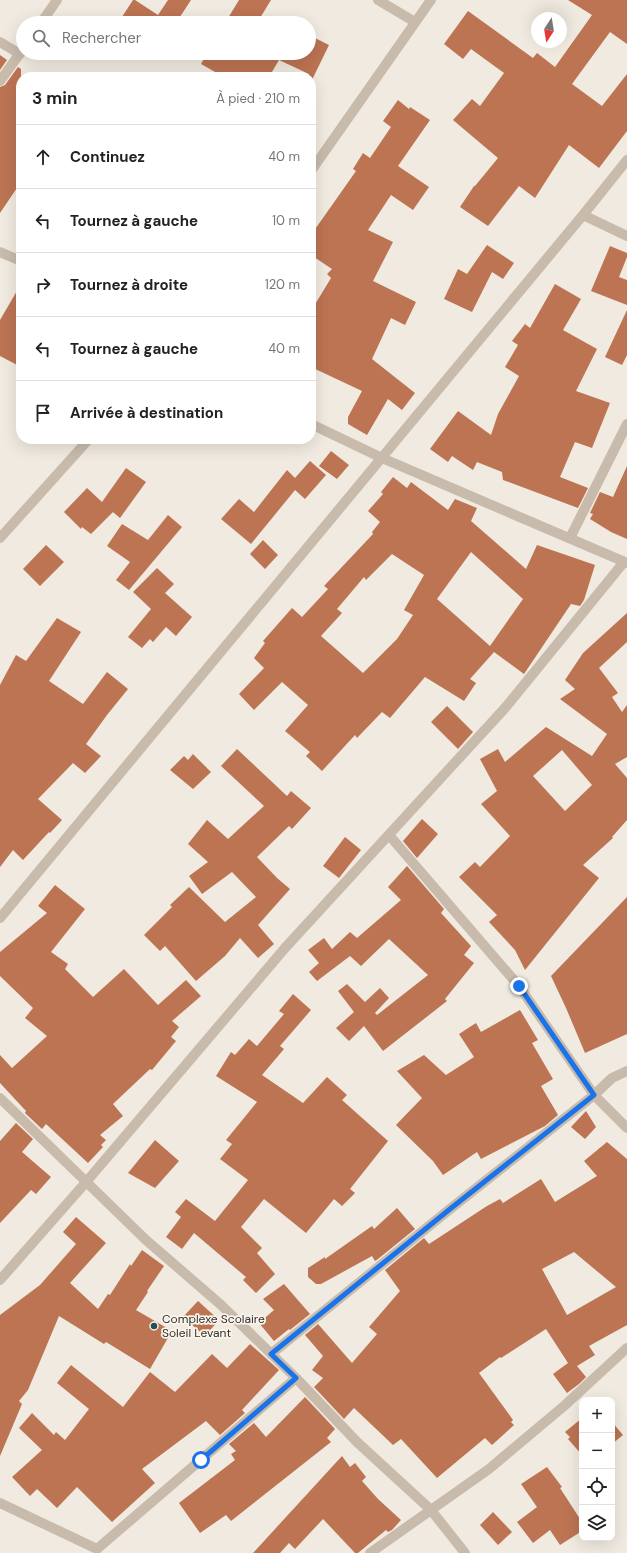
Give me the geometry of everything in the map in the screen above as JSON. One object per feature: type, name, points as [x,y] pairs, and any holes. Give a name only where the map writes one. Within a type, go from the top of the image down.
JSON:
[{"type":"street","points":[[46,16],[57,0]]},
{"type":"street","points":[[378,0],[415,22]]},
{"type":"street","points":[[316,164],[431,0]]},
{"type":"street","points":[[0,42],[16,50]]},
{"type":"street","points":[[0,81],[16,59]]},
{"type":"street","points":[[0,918],[627,160]]},
{"type":"street","points":[[583,215],[627,236]]},
{"type":"street","points":[[0,252],[16,259]]},
{"type":"street","points":[[570,538],[627,424]]},
{"type":"street","points":[[0,1280],[87,1181],[285,948],[373,850],[389,835],[505,708],[626,563],[382,458],[316,426]]},
{"type":"street","points":[[0,538],[85,444]]},
{"type":"street","points":[[389,835],[519,986],[594,1095],[627,1128]]},
{"type":"street","points":[[271,1354],[594,1095],[612,1078],[627,1070]]},
{"type":"street","points":[[0,1098],[146,1240],[220,1304],[296,1378],[357,1442],[431,1510],[465,1553]]},
{"type":"street","points":[[370,1553],[489,1469],[564,1406],[627,1348]]},
{"type":"street","points":[[0,1503],[95,1551],[296,1378]]},
{"type":"building","points":[[133,0],[158,15],[168,0],[191,0],[181,16],[123,16]]},
{"type":"building","points":[[239,0],[271,0],[261,16],[229,16]]},
{"type":"building","points":[[568,0],[627,0],[627,44],[610,32],[572,84],[602,106],[627,74],[627,131],[599,168],[569,145],[535,198],[519,186],[488,226],[460,207],[474,186],[498,158],[453,120],[472,99],[480,106],[504,73],[471,49],[463,59],[444,44],[468,11],[533,58],[537,53],[555,67],[592,15]]},
{"type":"building","points":[[316,38],[329,45],[316,72],[305,72],[279,60],[316,60]]},
{"type":"building","points":[[0,55],[7,60],[0,70]]},
{"type":"building","points":[[203,60],[279,60],[272,72],[215,72],[201,64]]},
{"type":"building","points":[[18,67],[21,69],[21,72],[16,72],[16,189],[0,213],[0,87],[5,85]]},
{"type":"building","points":[[398,100],[409,109],[410,107],[430,120],[398,166],[429,187],[413,210],[391,195],[368,230],[393,242],[373,281],[416,302],[405,325],[391,318],[372,359],[415,393],[402,410],[388,399],[367,435],[348,424],[348,417],[362,391],[316,369],[316,303],[331,278],[327,274],[332,269],[316,258],[316,228],[356,171],[353,169],[363,153],[370,158],[391,127],[383,121]]},
{"type":"building","points":[[487,245],[514,263],[503,279],[492,272],[472,312],[444,299],[458,269],[467,274]]},
{"type":"building","points":[[610,246],[627,253],[627,257],[619,277],[627,280],[627,305],[591,291]]},
{"type":"building","points":[[555,284],[581,299],[563,330],[597,349],[576,391],[610,403],[592,448],[575,442],[560,477],[588,488],[578,508],[503,480],[502,472],[477,462],[473,470],[452,456],[448,462],[430,449],[458,411],[491,435],[498,414],[519,376],[505,367],[518,345],[512,341],[525,324],[530,328]]},
{"type":"building","points":[[16,293],[16,364],[0,356],[0,320]]},
{"type":"building","points":[[627,310],[627,355],[622,365],[605,357]]},
{"type":"building","points":[[331,451],[349,465],[337,479],[319,466]]},
{"type":"building","points":[[310,461],[326,475],[305,499],[295,490],[251,544],[221,519],[239,499],[254,512],[287,470],[295,478]]},
{"type":"building","points":[[627,466],[627,539],[611,532],[590,519],[593,514],[590,513],[600,492],[613,497]]},
{"type":"building","points":[[126,468],[146,482],[120,518],[113,512],[91,534],[82,527],[81,529],[64,512],[87,488],[102,502]]},
{"type":"building","points":[[393,477],[407,488],[411,482],[448,510],[455,499],[477,508],[471,521],[526,569],[537,545],[595,565],[584,600],[580,606],[571,604],[524,674],[494,652],[470,679],[476,683],[464,701],[425,677],[390,718],[382,712],[357,738],[355,735],[322,771],[306,756],[310,752],[285,731],[308,705],[282,682],[254,710],[239,694],[264,668],[254,658],[265,643],[263,641],[292,608],[302,617],[328,589],[324,586],[373,534],[372,532],[380,522],[368,511],[383,494],[381,492]],"holes":[[[471,552],[523,599],[490,646],[437,599]],[[392,554],[424,575],[404,610],[413,615],[397,639],[363,673],[321,636],[342,613],[337,609],[364,577],[366,580]]]},
{"type":"building","points":[[168,515],[182,527],[129,590],[116,580],[130,562],[107,546],[122,524],[148,540]]},
{"type":"building","points":[[263,540],[278,555],[265,569],[250,554]]},
{"type":"building","points":[[46,545],[64,562],[40,586],[23,569]]},
{"type":"building","points":[[157,568],[174,584],[165,593],[192,617],[176,636],[166,627],[153,642],[150,639],[142,648],[128,637],[151,609],[133,592]]},
{"type":"building","points":[[627,613],[627,642],[599,668],[618,693],[612,697],[622,712],[627,705],[627,757],[615,764],[627,778],[627,820],[612,837],[613,838],[583,865],[599,878],[525,970],[515,950],[489,922],[497,915],[459,877],[475,862],[480,867],[510,836],[481,804],[497,791],[480,759],[498,749],[505,762],[546,727],[592,756],[607,734],[560,699],[575,689],[565,680],[583,653]],"holes":[[[562,750],[592,785],[565,811],[533,776]]]},
{"type":"building","points":[[57,618],[81,632],[49,681],[83,704],[107,672],[128,689],[86,744],[101,756],[85,773],[73,763],[38,799],[62,820],[23,860],[13,850],[0,867],[0,685],[16,655],[26,661]]},
{"type":"building","points":[[447,706],[473,732],[458,749],[431,722]]},
{"type":"building","points":[[237,749],[287,796],[291,791],[311,808],[292,829],[289,826],[257,857],[290,889],[258,925],[274,944],[258,958],[240,938],[225,956],[196,981],[165,946],[160,951],[144,935],[172,907],[170,905],[189,887],[225,922],[256,897],[232,872],[202,894],[189,876],[208,862],[188,844],[207,820],[228,839],[264,806],[221,766]]},
{"type":"building","points":[[193,754],[211,772],[193,789],[170,770],[184,756],[188,760]]},
{"type":"building","points":[[422,819],[438,834],[417,858],[403,841]]},
{"type":"building","points":[[345,837],[361,850],[339,878],[323,866]]},
{"type":"building","points":[[407,866],[444,909],[441,913],[471,946],[464,955],[474,963],[445,999],[447,1001],[383,1051],[364,1026],[349,1041],[336,1028],[354,1012],[338,991],[347,984],[365,1002],[380,988],[389,998],[375,1013],[377,1015],[428,975],[389,939],[361,966],[350,956],[317,981],[309,972],[319,963],[308,950],[324,938],[332,949],[350,932],[357,938],[401,900],[388,887]]},
{"type":"building","points":[[55,885],[85,909],[51,952],[68,964],[65,969],[93,997],[124,969],[158,1005],[186,980],[201,996],[172,1021],[179,1027],[171,1037],[176,1041],[152,1070],[150,1069],[113,1104],[123,1116],[100,1135],[106,1140],[101,1145],[103,1147],[88,1163],[46,1124],[42,1129],[25,1113],[26,1111],[0,1083],[0,1055],[12,1068],[47,1036],[25,1018],[33,1008],[0,976],[0,952],[47,913],[38,906]]},
{"type":"building","points":[[627,897],[627,1034],[585,1053],[551,976]]},
{"type":"building","points":[[293,994],[311,1010],[280,1046],[284,1049],[262,1075],[303,1103],[327,1077],[347,1095],[342,1100],[388,1141],[350,1189],[355,1193],[342,1206],[334,1199],[306,1233],[264,1199],[241,1227],[262,1248],[257,1253],[275,1274],[256,1293],[243,1280],[246,1277],[194,1233],[182,1249],[166,1237],[181,1217],[175,1212],[186,1199],[215,1221],[248,1180],[220,1159],[232,1144],[226,1140],[257,1102],[216,1076],[231,1052],[235,1055],[249,1039],[257,1046],[284,1014],[279,1011]]},
{"type":"building","points":[[520,1010],[538,1040],[532,1043],[553,1079],[541,1086],[558,1115],[545,1126],[481,1159],[477,1152],[443,1175],[433,1161],[396,1125],[422,1098],[397,1071],[424,1055],[446,1075],[474,1057],[459,1034],[476,1023],[481,1032]]},
{"type":"building","points":[[586,1111],[596,1127],[585,1139],[571,1127]]},
{"type":"building","points":[[16,1123],[33,1139],[22,1152],[51,1177],[36,1194],[31,1190],[0,1223],[0,1141]]},
{"type":"building","points":[[155,1140],[179,1161],[155,1188],[128,1173]]},
{"type":"building","points":[[607,1142],[627,1159],[627,1325],[589,1346],[595,1355],[577,1366],[586,1377],[567,1393],[553,1374],[568,1363],[546,1329],[501,1358],[500,1357],[479,1373],[513,1420],[511,1422],[514,1425],[492,1445],[485,1438],[437,1478],[401,1439],[393,1445],[354,1408],[344,1419],[314,1387],[323,1378],[312,1370],[323,1356],[305,1335],[318,1324],[352,1363],[377,1334],[369,1327],[400,1291],[385,1270],[424,1238],[429,1244],[487,1206],[500,1199],[503,1203],[541,1179],[555,1202],[597,1176],[584,1161]],"holes":[[[574,1252],[616,1287],[567,1315],[542,1269]]]},
{"type":"building","points":[[397,1208],[415,1229],[378,1259],[375,1261],[372,1256],[321,1284],[316,1284],[308,1277],[308,1268],[325,1257],[325,1259],[372,1226],[374,1229]]},
{"type":"building","points":[[76,1217],[106,1243],[70,1283],[98,1309],[108,1294],[110,1295],[130,1264],[131,1266],[142,1250],[164,1266],[136,1310],[172,1331],[150,1369],[106,1342],[104,1344],[59,1316],[28,1390],[19,1401],[22,1404],[0,1456],[0,1315],[40,1285],[76,1244],[63,1232]]},
{"type":"building","points":[[284,1284],[310,1314],[274,1341],[259,1323],[274,1310],[263,1299]]},
{"type":"building","points":[[198,1301],[219,1320],[205,1336],[183,1317]]},
{"type":"building","points":[[250,1344],[279,1370],[242,1410],[245,1413],[220,1435],[206,1421],[142,1469],[155,1483],[112,1522],[77,1487],[57,1508],[37,1489],[30,1496],[12,1477],[42,1450],[19,1428],[32,1413],[54,1435],[56,1432],[65,1440],[89,1409],[57,1383],[71,1365],[123,1407],[150,1372],[175,1392],[212,1354],[227,1368]]},
{"type":"building","points":[[305,1397],[335,1429],[327,1438],[331,1442],[231,1521],[226,1515],[200,1533],[179,1503],[235,1460],[231,1454],[236,1451],[229,1444],[254,1423],[266,1437]]},
{"type":"building","points":[[579,1420],[579,1452],[568,1439],[570,1437],[565,1432]]},
{"type":"building","points":[[615,1426],[623,1435],[615,1442]]},
{"type":"building","points":[[342,1456],[350,1467],[355,1463],[366,1477],[362,1481],[378,1499],[401,1520],[392,1530],[388,1532],[386,1530],[358,1553],[355,1553],[323,1519],[295,1549],[289,1543],[280,1553],[253,1553]]},
{"type":"building","points":[[547,1467],[562,1487],[560,1488],[579,1517],[579,1533],[560,1545],[550,1530],[533,1543],[517,1522],[537,1507],[521,1484]]},
{"type":"building","points":[[493,1512],[512,1532],[498,1545],[480,1525]]},
{"type":"place","name":"Complexe Scolaire Soleil Levant","points":[[154,1326]]},
{"type":"route","points":[[201,1460],[296,1378],[271,1354],[594,1095],[519,986]]}]
